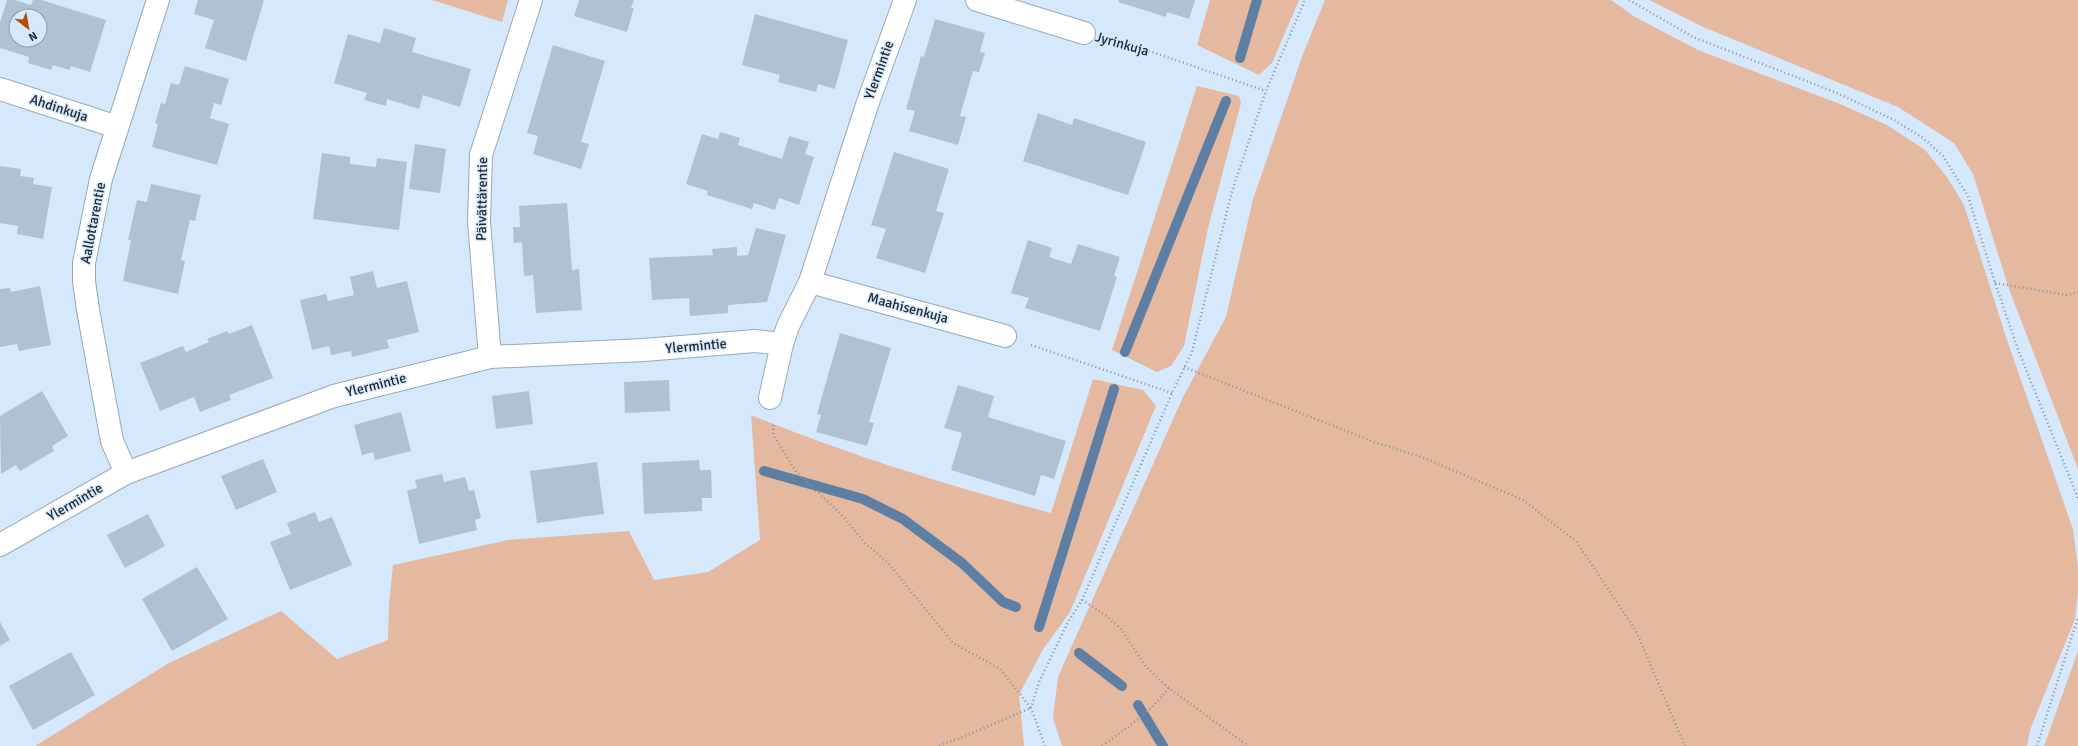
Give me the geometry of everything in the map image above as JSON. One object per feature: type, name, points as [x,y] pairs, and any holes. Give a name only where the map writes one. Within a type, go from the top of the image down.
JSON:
[{"type":"street","name":"Aallottarentie","points":[[126,474],[112,441],[84,281],[84,263],[101,179],[158,0]]},
{"type":"street","name":"Päivättärentie","points":[[490,357],[479,222],[481,155],[530,0]]},
{"type":"street","name":"Ylermintie","points":[[770,398],[782,344],[788,326],[810,282],[867,105],[905,0]]},
{"type":"street","name":"Jyrinkuja","points":[[977,0],[1084,33]]},
{"type":"street","name":"Ahdinkuja","points":[[0,89],[117,127]]},
{"type":"street","name":"Maahisenkuja","points":[[810,282],[1005,336]]},
{"type":"street","name":"Ylermintie","points":[[0,545],[126,474],[334,396],[490,357],[644,350],[755,341],[782,344]]},
{"type":"path","points":[[937,746],[958,739],[1031,708],[1039,682],[1068,622],[1082,600],[1172,393],[1192,352],[1232,191],[1266,91],[1305,0]]},
{"type":"path","points":[[1629,0],[1693,37],[1837,93],[1894,120],[1923,138],[1943,156],[1968,196],[1995,283],[2019,352],[2078,498]]},
{"type":"path","name":"Jyrinkuja","points":[[1084,33],[1152,52],[1266,91]]},
{"type":"path","points":[[1995,283],[2067,295],[2078,292]]},
{"type":"path","points":[[1005,336],[1172,393]]},
{"type":"path","points":[[1184,367],[1374,442],[1431,461],[1523,500],[1559,527],[1576,541],[1636,631],[1685,746]]},
{"type":"path","points":[[770,398],[774,436],[797,473],[840,513],[865,543],[888,563],[953,643],[1000,669],[1031,708],[1045,746]]},
{"type":"path","points":[[1082,600],[1104,614],[1122,630],[1146,667],[1169,688],[1248,746]]},
{"type":"path","points":[[2036,746],[2078,618]]},
{"type":"path","points":[[1102,746],[1135,723],[1154,706],[1169,688]]},
{"type":"shaded area","points":[[432,0],[508,0],[502,22]]},
{"type":"shaded area","points":[[1210,0],[1299,0],[1272,63],[1259,75],[1197,45]]},
{"type":"shaded area","points":[[1325,0],[1611,0],[1635,17],[1698,50],[1840,104],[1887,125],[1925,150],[1947,177],[1964,205],[2007,340],[2073,529],[2078,568],[2078,591],[2075,619],[2030,730],[2027,746],[1062,746],[1053,718],[1058,677],[1183,397],[1226,317],[1253,199],[1303,54]]},
{"type":"shaded area","points":[[1649,0],[2078,0],[2078,469],[2009,289],[1973,174],[1954,143],[1898,107],[1703,27]]},
{"type":"shaded area","points":[[1197,86],[1239,96],[1241,103],[1208,228],[1184,346],[1171,366],[1157,372],[1112,350]]},
{"type":"shaded area","points":[[1093,379],[1143,390],[1156,406],[1070,612],[1042,651],[1019,695],[1024,746],[35,746],[169,663],[281,611],[337,659],[388,640],[389,605],[393,565],[508,540],[629,531],[654,580],[708,572],[760,540],[751,415],[788,430],[900,469],[1051,513]]},
{"type":"shaded area","points":[[2078,651],[2078,746],[2044,746]]},
{"type":"building","points":[[7,0],[15,0],[31,5],[33,0],[41,0],[106,20],[90,72],[71,66],[69,70],[53,65],[51,70],[28,63],[29,57],[0,48],[0,22]]},
{"type":"building","points":[[198,0],[264,0],[246,61],[205,48],[214,20],[194,14]]},
{"type":"building","points":[[579,0],[634,0],[631,8],[634,8],[627,32],[574,16]]},
{"type":"building","points":[[1119,0],[1195,0],[1189,19],[1167,12],[1166,17],[1118,2]]},
{"type":"building","points":[[755,14],[848,40],[835,89],[818,84],[816,92],[778,82],[780,75],[742,65]]},
{"type":"building","points":[[935,19],[985,33],[980,52],[985,53],[979,72],[973,71],[960,116],[966,117],[958,145],[909,131],[915,111],[906,109],[921,56],[924,57]]},
{"type":"building","points":[[384,28],[416,38],[412,52],[471,69],[460,107],[423,95],[419,109],[387,99],[386,106],[364,100],[367,93],[334,83],[348,34],[380,43]]},
{"type":"building","points":[[553,45],[605,61],[581,142],[589,144],[581,169],[533,154],[538,136],[527,133]]},
{"type":"building","points":[[185,66],[229,79],[221,105],[214,103],[210,118],[229,124],[217,165],[152,147],[158,124],[155,123],[161,103],[165,104],[171,83],[179,85]]},
{"type":"building","points":[[1038,113],[1072,125],[1074,118],[1146,142],[1128,195],[1023,161]]},
{"type":"building","points":[[720,132],[740,138],[738,145],[782,159],[789,136],[809,142],[805,154],[814,157],[799,205],[779,198],[775,210],[754,203],[752,209],[707,195],[708,191],[686,184],[702,134],[718,139]]},
{"type":"building","points":[[415,144],[446,149],[440,193],[409,189]]},
{"type":"building","points":[[894,152],[949,169],[936,211],[944,213],[925,273],[876,258],[886,229],[871,225]]},
{"type":"building","points":[[322,153],[350,157],[350,164],[376,167],[377,158],[407,162],[399,230],[313,219]]},
{"type":"building","points":[[0,166],[21,169],[20,176],[34,178],[33,184],[52,187],[43,239],[17,234],[18,226],[0,223]]},
{"type":"building","points":[[151,184],[201,195],[195,221],[190,220],[181,260],[185,261],[178,294],[123,281],[131,240],[128,240],[137,200],[147,202]]},
{"type":"building","points":[[567,203],[572,270],[579,269],[582,310],[536,313],[533,275],[524,276],[522,242],[514,243],[513,227],[520,227],[519,206]]},
{"type":"building","points":[[756,228],[786,235],[767,302],[728,305],[728,313],[690,316],[689,298],[652,300],[649,258],[713,255],[712,249],[737,247],[737,256],[748,255]]},
{"type":"building","points":[[1028,240],[1052,248],[1049,257],[1071,264],[1078,244],[1120,257],[1114,276],[1117,277],[1100,331],[1025,308],[1029,298],[1011,293]]},
{"type":"building","points":[[373,271],[377,288],[407,281],[419,332],[387,340],[389,348],[352,357],[351,351],[331,355],[329,346],[312,350],[300,300],[326,294],[328,301],[354,295],[350,277]]},
{"type":"building","points":[[40,286],[51,345],[19,351],[17,344],[0,347],[0,289],[10,288],[11,292]]},
{"type":"building","points":[[252,325],[273,378],[229,395],[231,400],[200,412],[194,397],[160,411],[140,363],[183,346],[186,352],[209,342],[207,339],[227,331],[229,334]]},
{"type":"building","points":[[840,333],[891,348],[869,422],[874,423],[867,446],[816,432],[821,415],[817,414]]},
{"type":"building","points":[[669,380],[670,411],[625,413],[624,382]]},
{"type":"building","points":[[958,385],[994,396],[988,417],[1066,441],[1054,479],[1041,475],[1035,496],[951,470],[962,433],[944,428]]},
{"type":"building","points":[[42,391],[68,436],[52,446],[54,451],[20,471],[16,465],[1,474],[0,416]]},
{"type":"building","points":[[529,391],[533,424],[496,429],[492,396]]},
{"type":"building","points":[[401,412],[411,451],[375,460],[373,452],[362,455],[354,425]]},
{"type":"building","points":[[263,459],[277,492],[236,510],[221,476]]},
{"type":"building","points":[[699,460],[700,470],[711,470],[712,498],[702,498],[702,511],[644,514],[642,463]]},
{"type":"building","points":[[597,462],[604,514],[537,523],[530,471]]},
{"type":"building","points":[[442,474],[444,482],[465,477],[469,491],[474,490],[481,518],[475,520],[477,530],[419,544],[407,491],[417,488],[415,480]]},
{"type":"building","points":[[315,512],[319,522],[332,517],[352,565],[290,590],[270,542],[291,534],[287,523]]},
{"type":"building","points":[[148,514],[165,546],[125,568],[107,535]]},
{"type":"building","points":[[197,567],[228,619],[172,651],[142,599]]},
{"type":"building","points":[[0,622],[10,640],[0,646]]},
{"type":"building","points":[[71,652],[95,695],[33,730],[9,686]]},
{"type":"waterway","points":[[1240,58],[1257,0]]},
{"type":"waterway","points":[[1125,352],[1226,101]]},
{"type":"waterway","points":[[1039,627],[1114,389]]},
{"type":"waterway","points":[[764,471],[863,499],[903,519],[962,563],[1003,602],[1016,607]]},
{"type":"waterway","points":[[1079,653],[1122,686]]},
{"type":"waterway","points":[[1138,705],[1163,746]]}]
